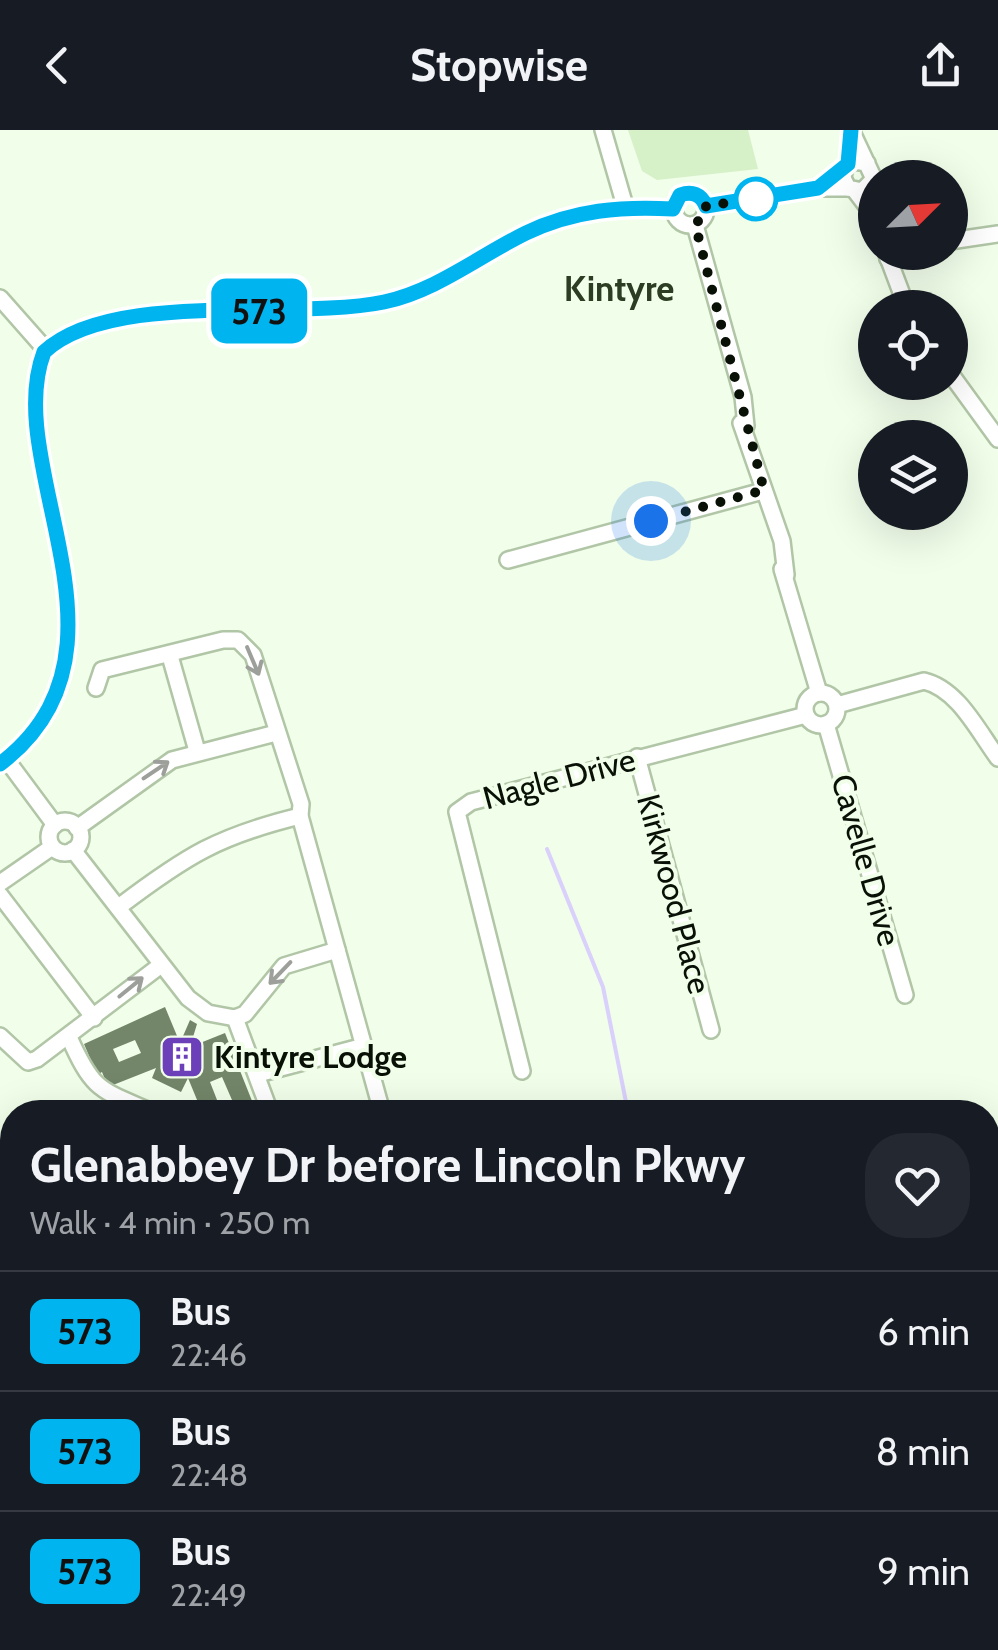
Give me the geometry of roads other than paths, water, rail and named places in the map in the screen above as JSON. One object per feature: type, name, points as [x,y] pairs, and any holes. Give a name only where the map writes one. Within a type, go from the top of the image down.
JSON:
[{"type":"street","points":[[603,130],[625,206]]},
{"type":"street","points":[[851,132],[865,160]]},
{"type":"street","points":[[851,132],[845,168],[858,187]]},
{"type":"street","points":[[818,188],[845,168],[858,165]]},
{"type":"street","points":[[706,206],[818,188],[858,188]]},
{"type":"street","points":[[691,192],[700,196],[706,206],[705,215],[695,224],[680,222],[673,209],[680,195],[691,192]]},
{"type":"street","points":[[20,384],[46,350],[73,333],[130,317],[381,303],[442,280],[547,224],[625,206],[673,209]]},
{"type":"street","points":[[695,224],[819,693]]},
{"type":"street","points":[[968,238],[998,234]]},
{"type":"street","points":[[0,298],[46,350]]},
{"type":"street","points":[[968,398],[998,439]]},
{"type":"street","points":[[508,560],[764,490]]},
{"type":"street","points":[[48,619],[53,677],[44,710],[26,739],[3,761],[55,825]]},
{"type":"street","points":[[96,688],[102,670],[224,640],[246,645],[253,655],[301,804],[300,816],[379,1100]]},
{"type":"street","points":[[170,656],[197,751]]},
{"type":"street","points":[[837,704],[924,681],[936,684],[948,692],[998,758]]},
{"type":"street","points":[[819,693],[832,697],[837,704],[834,719],[826,724],[816,724],[806,715],[808,701],[819,693]]},
{"type":"street","name":"Nagle Drive","points":[[522,1071],[457,812],[471,802],[806,715]]},
{"type":"street","name":"Cavelle Drive","points":[[826,724],[905,995]]},
{"type":"street","points":[[77,828],[162,765],[197,751],[276,732]]},
{"type":"street","name":"Kirkwood Place","points":[[637,757],[711,1030]]},
{"type":"street","points":[[120,906],[183,858],[215,841],[300,816]]},
{"type":"street","points":[[52,846],[50,833],[55,825],[64,822],[77,828]]},
{"type":"street","points":[[52,846],[64,853],[74,850],[80,842],[77,828]]},
{"type":"street","points":[[0,883],[52,846]]},
{"type":"street","points":[[74,850],[120,906],[160,965],[198,1007],[235,1018],[245,1014],[284,966],[335,943]]},
{"type":"street","points":[[0,895],[94,1018]]},
{"type":"street","points":[[0,1036],[28,1062],[94,1018],[160,965]]},
{"type":"street","points":[[235,1018],[266,1100]]},
{"type":"street","points":[[68,1036],[98,1089],[124,1100]]},
{"type":"street","points":[[258,1074],[364,1046]]},
{"type":"waterway","points":[[547,849],[603,987],[626,1100]]},
{"type":"place","name":"Kintyre Lodge","points":[[182,1057]]},
{"type":"district","name":"Kintyre","points":[[619,289]]}]
